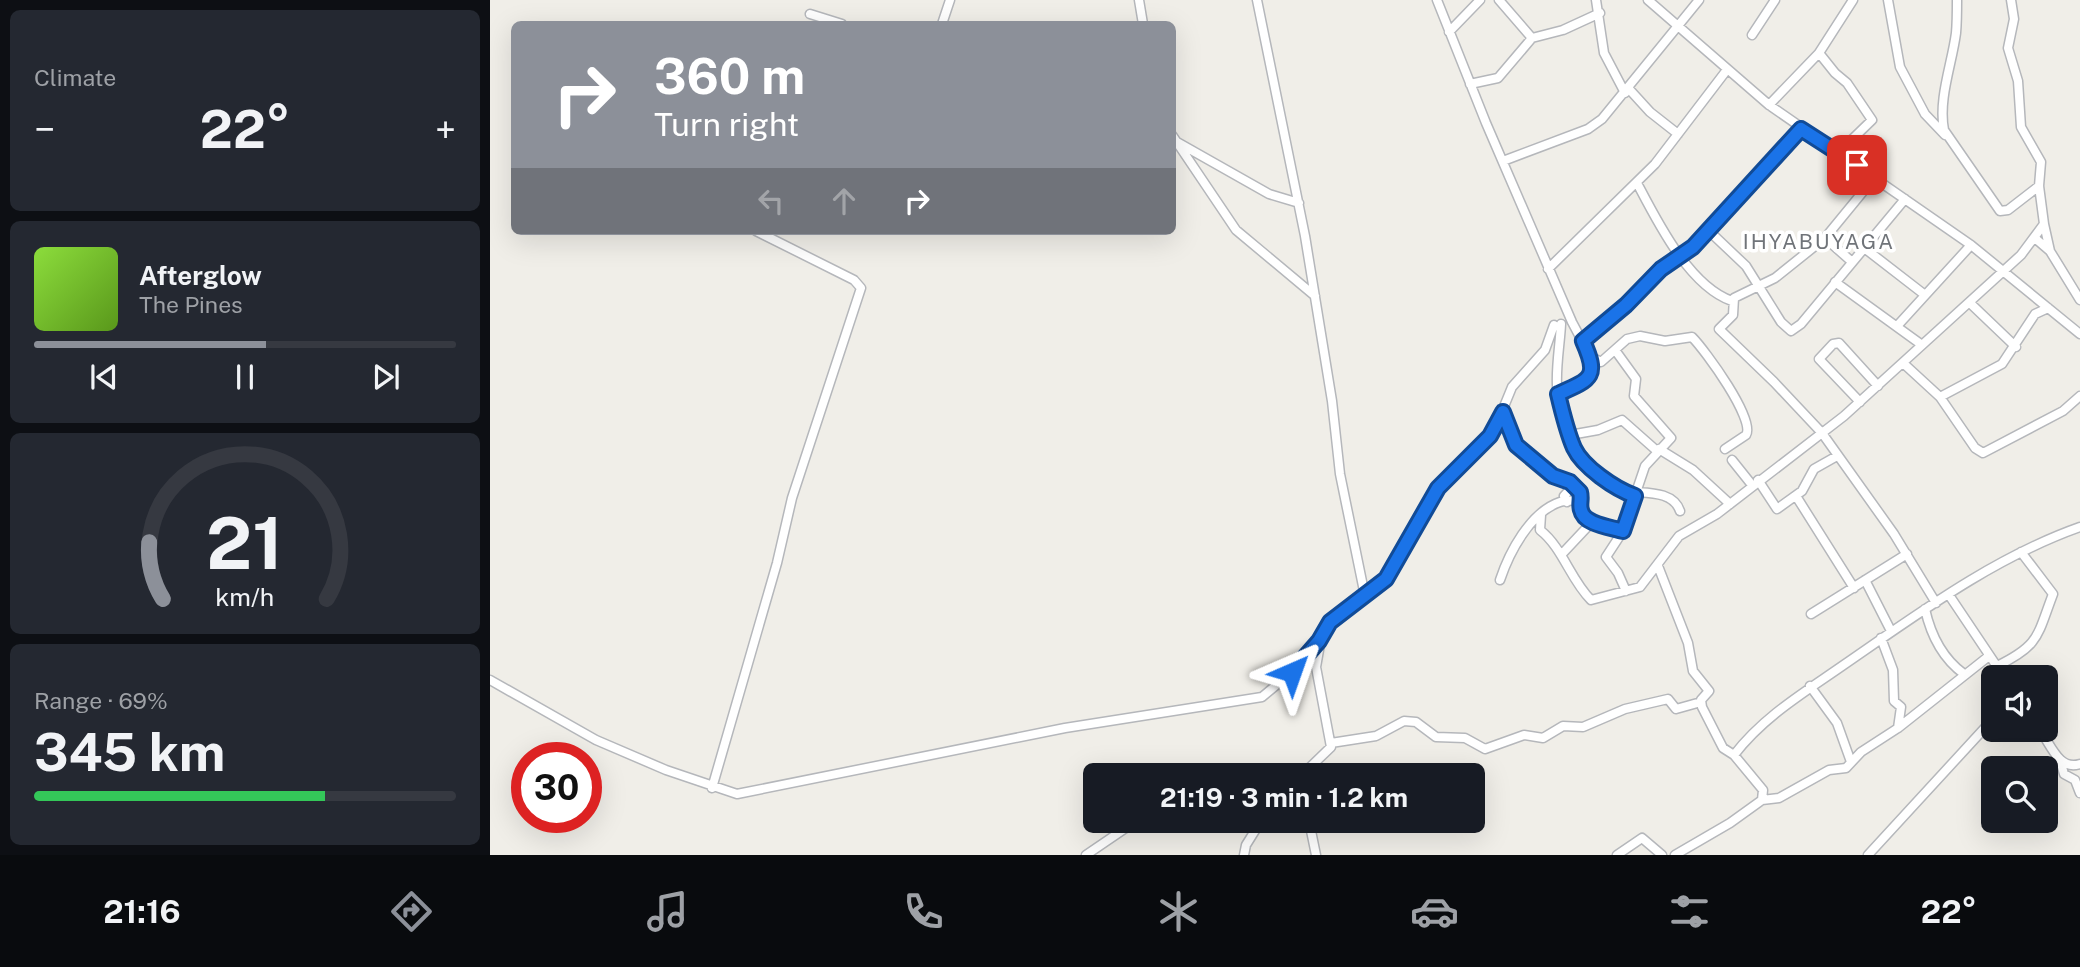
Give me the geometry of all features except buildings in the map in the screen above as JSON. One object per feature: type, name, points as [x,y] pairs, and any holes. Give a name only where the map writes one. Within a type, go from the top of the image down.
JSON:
[{"type":"street","points":[[943,21],[950,0]]},
{"type":"street","points":[[1139,0],[1142,21]]},
{"type":"street","points":[[1257,0],[1299,203],[1340,474],[1365,596]]},
{"type":"street","points":[[1437,0],[1548,269],[1592,359],[1592,371],[1587,380],[1558,394]]},
{"type":"street","points":[[1449,32],[1480,0]]},
{"type":"street","points":[[1499,0],[1532,37]]},
{"type":"street","points":[[1596,0],[1604,54],[1627,91],[1678,134]]},
{"type":"street","points":[[1648,0],[1769,105],[1970,244],[2080,334]]},
{"type":"street","points":[[1503,161],[1588,130],[1602,119],[1699,0]]},
{"type":"street","points":[[1752,35],[1775,0]]},
{"type":"street","points":[[1769,105],[1819,53],[1853,0]]},
{"type":"street","points":[[1888,0],[1900,67],[1925,114],[1948,137],[2000,211],[2008,210],[2039,186]]},
{"type":"street","points":[[1948,137],[1943,116],[1947,72],[1956,31],[1957,0]]},
{"type":"street","points":[[2011,0],[2014,19],[2008,48],[2018,81],[2021,127],[2041,162],[2039,186],[2050,251]]},
{"type":"street","points":[[1470,83],[1498,78],[1532,37],[1552,34],[1600,13]]},
{"type":"street","points":[[810,14],[832,21]]},
{"type":"street","points":[[1819,53],[1847,83],[1872,120],[1838,153]]},
{"type":"street","points":[[1548,269],[1637,183],[1727,71]]},
{"type":"street","points":[[1583,341],[1708,230],[1801,129]]},
{"type":"street","points":[[1176,140],[1269,194],[1299,203]]},
{"type":"street","points":[[1176,142],[1241,236],[1315,296]]},
{"type":"street","points":[[1732,302],[1759,284],[1775,278],[1825,238],[1875,177]]},
{"type":"street","points":[[1637,183],[1680,256],[1708,286],[1732,302]]},
{"type":"street","points":[[1708,230],[1736,254],[1759,284],[1780,323],[1791,331],[1905,199]]},
{"type":"street","points":[[1541,516],[1540,530],[1552,540],[1573,578],[1592,600],[1640,587],[1679,536],[1705,523],[1860,402],[2006,272],[2036,239],[2044,224]]},
{"type":"street","points":[[712,788],[777,563],[792,498],[861,288],[854,280],[764,235]]},
{"type":"street","points":[[1825,238],[1851,261]]},
{"type":"street","points":[[2036,239],[2050,251],[2080,300]]},
{"type":"street","points":[[1898,326],[1970,244]]},
{"type":"street","points":[[1863,247],[1926,295]]},
{"type":"street","points":[[1835,282],[1922,345]]},
{"type":"street","points":[[1732,302],[1733,315],[1719,331],[1774,382],[1822,433],[1907,554],[1936,603]]},
{"type":"street","points":[[1971,304],[2016,347]]},
{"type":"street","points":[[1940,397],[2002,364],[2016,347],[2035,314],[2048,308]]},
{"type":"street","points":[[490,680],[596,740],[712,788],[737,794],[753,793],[1065,729],[1262,697],[1292,672],[1319,641],[1330,622],[1386,579],[1438,488],[1490,436],[1512,387],[1545,350],[1558,324],[1558,394],[1570,435],[1580,457],[1615,486],[1635,494],[1656,493],[1675,500],[1680,511]]},
{"type":"street","points":[[1592,359],[1601,362],[1628,339],[1640,336],[1660,341],[1686,335],[1695,338],[1726,383],[1748,427],[1746,435],[1725,449]]},
{"type":"street","points":[[1860,402],[1819,359],[1833,344],[1839,344],[1878,386]]},
{"type":"street","points":[[1615,350],[1636,379],[1633,393],[1639,404],[1670,436],[1670,440],[1658,449],[1645,466],[1623,531],[1606,559],[1618,572],[1626,591]]},
{"type":"street","points":[[1903,363],[1940,397],[1975,448],[1983,453],[2063,411],[2080,396]]},
{"type":"street","points":[[1503,412],[1516,445],[1553,476],[1574,485],[1582,500],[1581,510],[1592,522],[1623,531]]},
{"type":"street","points":[[1570,435],[1598,430],[1620,420],[1658,449],[1693,470],[1730,504]]},
{"type":"street","points":[[1732,460],[1777,509],[1804,488],[1811,472],[1837,456]]},
{"type":"street","points":[[1567,502],[1564,496],[1574,485]]},
{"type":"street","points":[[1796,496],[1854,588]]},
{"type":"street","points":[[1500,580],[1522,535],[1541,516],[1559,502],[1582,500]]},
{"type":"street","points":[[1561,555],[1592,522]]},
{"type":"street","points":[[1734,755],[1774,714],[1891,631],[2021,552],[2080,527]]},
{"type":"street","points":[[1999,665],[2022,652],[2037,639],[2053,594],[2021,552]]},
{"type":"street","points":[[1811,614],[1907,554]]},
{"type":"street","points":[[1331,743],[1376,736],[1396,723],[1411,721],[1436,737],[1465,738],[1485,748],[1524,735],[1543,738],[1563,726],[1592,724],[1625,709],[1647,706],[1661,698],[1668,699],[1676,709],[1701,702],[1709,691],[1693,671],[1688,643],[1658,566]]},
{"type":"street","points":[[1866,580],[1891,631]]},
{"type":"street","points":[[1949,595],[1996,665]]},
{"type":"street","points":[[1925,609],[1932,634],[1946,659],[1951,676],[1945,690]]},
{"type":"street","points":[[1881,638],[1893,670],[1894,701],[1901,706],[1898,728]]},
{"type":"street","points":[[1315,763],[1328,752],[1331,743],[1318,684],[1316,653],[1319,641]]},
{"type":"street","points":[[1675,855],[1730,823],[1762,800],[1779,797],[1826,771],[1844,769],[1989,656]]},
{"type":"street","points":[[1946,659],[1964,674]]},
{"type":"street","points":[[1810,686],[1837,723],[1851,762]]},
{"type":"street","points":[[1701,702],[1714,735],[1725,751],[1734,755],[1763,790],[1762,800]]},
{"type":"street","points":[[1868,855],[1981,732]]},
{"type":"street","points":[[2048,742],[2068,767],[2080,764]]},
{"type":"street","points":[[2060,760],[2062,771],[2075,779],[2080,793]]},
{"type":"street","points":[[1086,855],[1118,833]]},
{"type":"street","points":[[1244,855],[1246,845],[1254,833]]},
{"type":"street","points":[[1311,833],[1316,855]]},
{"type":"street","points":[[1617,855],[1642,838],[1662,855]]},
{"type":"district","name":"IHYABUYAGA","points":[[1819,241]]},
{"type":"route","points":[[1292,672],[1310,653],[1330,622],[1386,579],[1438,488],[1475,454],[1494,431],[1503,412],[1516,445],[1557,479],[1570,482],[1580,492],[1581,510],[1586,518],[1623,531],[1635,496],[1615,486],[1580,457],[1572,443],[1558,394],[1584,383],[1590,376],[1592,359],[1583,341],[1626,305],[1661,269],[1693,247],[1731,202],[1801,129],[1857,165]]}]
